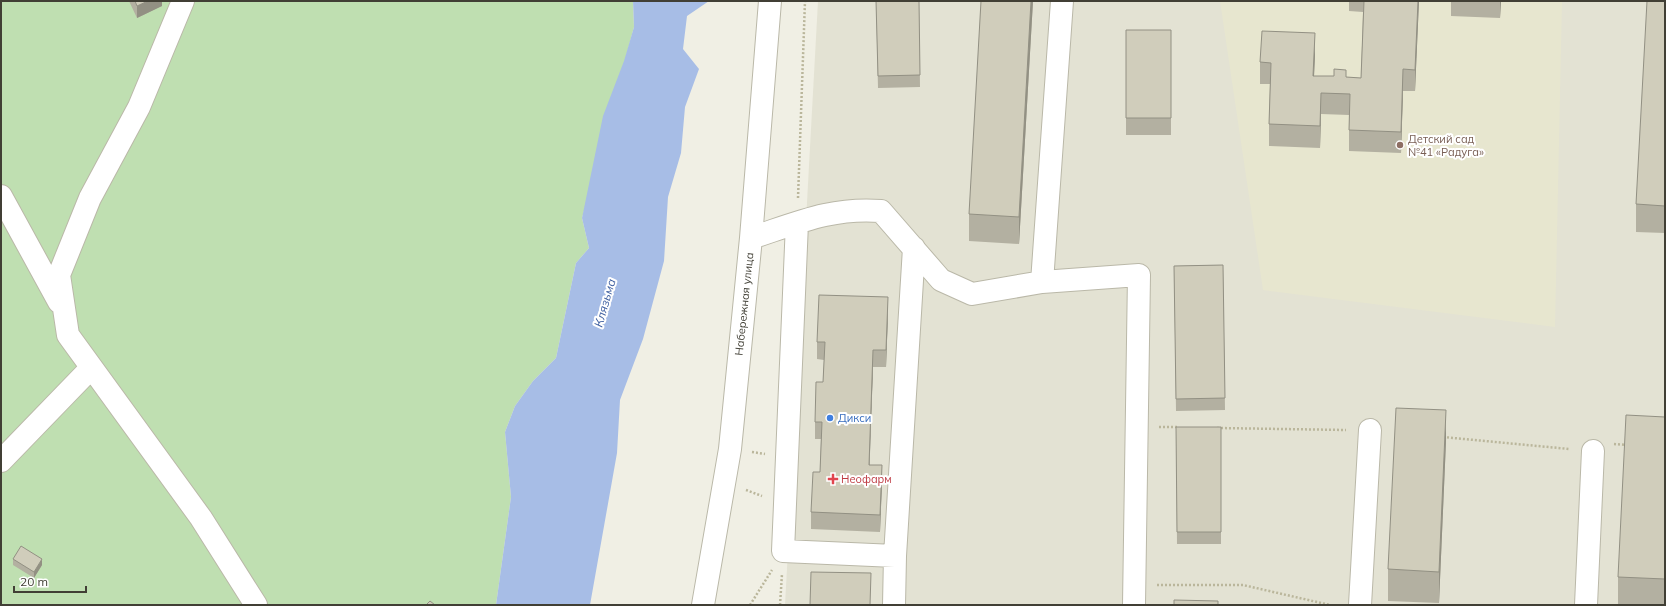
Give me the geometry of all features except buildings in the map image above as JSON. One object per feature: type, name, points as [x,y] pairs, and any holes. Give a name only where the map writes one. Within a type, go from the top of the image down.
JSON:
[{"type":"street","points":[[183,1],[139,107],[90,198],[59,276],[68,336],[201,518],[256,605]]},
{"type":"street","name":"Набережная улица","points":[[703,605],[730,449],[751,238],[770,1]]},
{"type":"street","points":[[1042,282],[1062,1]]},
{"type":"street","points":[[1,196],[31,254],[64,311]]},
{"type":"street","points":[[751,238],[811,217],[858,209],[881,211],[941,280],[972,294],[1042,282],[1138,275],[1135,595]]},
{"type":"street","points":[[797,223],[783,551],[895,556]]},
{"type":"street","points":[[894,605],[895,556],[914,248]]},
{"type":"street","points":[[1,461],[91,368]]},
{"type":"street","points":[[1360,605],[1370,430]]},
{"type":"street","points":[[1586,605],[1593,452]]},
{"type":"path","points":[[797,223],[805,1]]},
{"type":"path","points":[[1137,426],[1183,427]]},
{"type":"path","points":[[1214,428],[1370,430]]},
{"type":"path","points":[[1439,437],[1593,452],[1608,444],[1630,445]]},
{"type":"path","points":[[740,487],[785,506]]},
{"type":"path","points":[[750,605],[783,551]]},
{"type":"path","points":[[780,605],[783,551]]},
{"type":"path","points":[[1135,595],[1243,585],[1330,605]]},
{"type":"shaded area","points":[[818,1],[1665,1],[1665,605],[785,605]]},
{"type":"shaded area","name":"Детский сад №41 «Радуга»","points":[[1220,1],[1562,1],[1555,327],[1263,290]]},
{"type":"green space","points":[[1,1],[633,1],[634,27],[582,218],[589,248],[576,263],[556,358],[533,381],[515,406],[505,432],[511,497],[496,605],[1,605]]},
{"type":"water","name":"Клязьма","points":[[633,1],[709,1],[687,16],[683,49],[699,69],[685,107],[681,153],[668,197],[664,261],[643,339],[620,400],[617,453],[590,605],[496,605],[511,497],[505,432],[515,406],[533,381],[556,358],[576,263],[589,248],[582,218],[603,116],[624,61],[634,27]]},
{"type":"place","name":"Детский сад №41 «Радуга»","points":[[1400,145]]},
{"type":"place","name":"Дикси","points":[[830,418]]},
{"type":"place","name":"Неофарм","points":[[833,479]]}]
